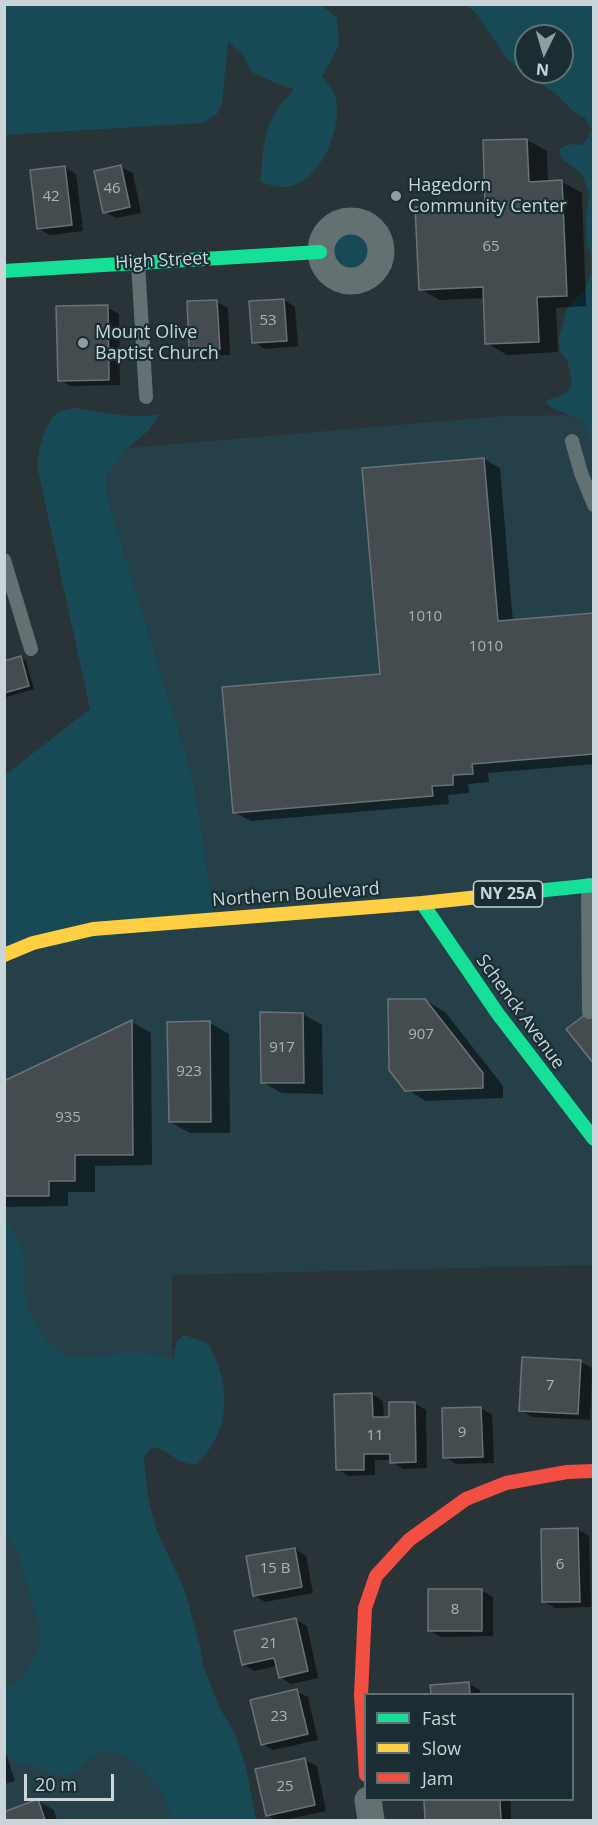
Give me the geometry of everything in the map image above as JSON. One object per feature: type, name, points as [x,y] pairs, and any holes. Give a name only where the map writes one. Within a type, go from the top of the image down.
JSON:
[{"type":"street","name":"High Street","points":[[4,271],[320,252]]},
{"type":"street","name":"Northern Boulevard","points":[[4,955],[33,943],[93,929],[422,903],[591,885]]},
{"type":"street","name":"Schenck Avenue","points":[[422,903],[481,991],[594,1140]]},
{"type":"street","points":[[364,1735],[362,1695],[365,1608],[376,1576],[408,1540],[466,1499],[506,1483],[567,1472],[594,1471]]},
{"type":"street","points":[[368,1801],[371,1821]]},
{"type":"lane","points":[[138,263],[146,397]]},
{"type":"lane","points":[[572,441],[581,473],[594,505]]},
{"type":"lane","points":[[4,560],[31,648]]},
{"type":"lane","points":[[589,1011],[591,885]]},
{"type":"shaded area","points":[[5,5],[321,5],[337,18],[339,44],[322,76],[335,97],[336,125],[327,152],[310,175],[300,183],[285,187],[260,182],[268,127],[276,112],[294,89],[252,72],[242,54],[228,42],[222,103],[217,114],[202,123],[5,135]]},
{"type":"shaded area","points":[[465,5],[593,5],[593,443],[582,421],[552,408],[545,402],[568,391],[572,381],[567,360],[560,352],[559,338],[566,311],[573,300],[585,290],[591,272],[586,219],[589,193],[582,174],[561,158],[559,150],[570,144],[581,145],[592,130],[585,118],[541,84],[574,84],[574,24],[514,24],[514,65],[508,60],[475,12]]},
{"type":"shaded area","points":[[350,226],[366,233],[373,249],[366,265],[350,272],[334,265],[327,249],[334,233]]},
{"type":"shaded area","points":[[75,408],[128,416],[160,414],[148,431],[128,448],[106,476],[108,500],[193,778],[215,919],[5,955],[5,775],[90,709],[37,466],[42,438],[48,424],[57,413]]},
{"type":"shaded area","points":[[565,415],[582,421],[593,443],[594,466],[593,1265],[172,1275],[172,1361],[52,1361],[179,1820],[5,1820],[4,955],[215,919],[193,778],[108,500],[106,476],[128,448],[503,416]]},
{"type":"shaded area","points":[[5,1223],[14,1233],[22,1250],[25,1295],[29,1311],[38,1329],[57,1350],[78,1358],[136,1353],[154,1355],[172,1361],[177,1341],[184,1335],[208,1343],[216,1359],[224,1391],[224,1406],[217,1436],[208,1450],[197,1464],[183,1462],[165,1451],[152,1447],[144,1457],[148,1497],[156,1529],[185,1591],[203,1665],[219,1707],[235,1733],[246,1767],[256,1820],[173,1820],[162,1794],[151,1778],[135,1762],[115,1753],[106,1752],[96,1755],[73,1772],[59,1775],[15,1761],[5,1752],[5,1689],[17,1683],[28,1670],[39,1647],[39,1624],[17,1551],[5,1532]]},
{"type":"building","points":[[527,139],[529,182],[562,180],[567,296],[537,297],[539,342],[485,344],[483,287],[419,290],[415,207],[485,204],[483,140]]},
{"type":"building","points":[[121,165],[130,207],[103,213],[94,171]]},
{"type":"building","points":[[65,166],[72,225],[37,229],[30,170]]},
{"type":"building","points":[[284,299],[287,341],[252,343],[249,301]]},
{"type":"building","points":[[217,300],[220,349],[189,350],[187,301]]},
{"type":"building","name":"Mount Olive Baptist Church","points":[[108,305],[109,380],[58,381],[56,306]]},
{"type":"building","points":[[484,458],[498,621],[594,613],[594,754],[472,764],[473,774],[453,775],[453,785],[432,786],[433,796],[233,813],[222,687],[380,674],[362,468]]},
{"type":"building","points":[[21,656],[29,686],[4,693],[4,661]]},
{"type":"building","points":[[388,999],[425,999],[483,1073],[483,1088],[405,1091],[389,1070]]},
{"type":"building","points":[[594,1008],[594,1064],[566,1029]]},
{"type":"building","points":[[260,1012],[303,1013],[304,1083],[261,1083]]},
{"type":"building","points":[[132,1020],[133,1155],[75,1155],[75,1181],[49,1181],[49,1196],[4,1196],[4,1081]]},
{"type":"building","points":[[210,1021],[211,1122],[169,1122],[167,1022]]},
{"type":"building","points":[[522,1357],[581,1360],[578,1414],[519,1411]]},
{"type":"building","points":[[372,1393],[373,1417],[389,1417],[389,1402],[415,1402],[416,1462],[390,1463],[390,1454],[364,1454],[364,1470],[336,1470],[334,1394]]},
{"type":"building","points":[[481,1407],[483,1457],[443,1458],[442,1408]]},
{"type":"building","points":[[578,1528],[580,1602],[542,1602],[541,1529]]},
{"type":"building","points":[[295,1548],[302,1587],[253,1596],[246,1556]]},
{"type":"building","points":[[428,1589],[482,1589],[482,1631],[428,1631]]},
{"type":"building","points":[[296,1618],[308,1671],[279,1678],[274,1658],[242,1665],[234,1631]]},
{"type":"building","points":[[469,1682],[470,1693],[431,1693],[430,1685]]},
{"type":"building","points":[[297,1689],[308,1734],[261,1745],[250,1700]]},
{"type":"building","points":[[305,1758],[315,1805],[266,1816],[255,1769]]},
{"type":"building","points":[[38,1799],[45,1820],[4,1820],[4,1812]]},
{"type":"building","points":[[424,1801],[500,1801],[501,1820],[425,1820]]},
{"type":"traffic: fast","points":[[4,271],[320,252]]},
{"type":"traffic: fast","points":[[488,896],[594,885]]},
{"type":"traffic: fast","points":[[422,903],[498,1014],[594,1139]]},
{"type":"traffic: slow","points":[[4,955],[33,943],[93,929],[488,896]]},
{"type":"traffic: jam","points":[[364,1743],[361,1695],[365,1608],[376,1576],[409,1540],[466,1499],[506,1483],[567,1472],[594,1471]]},
{"type":"place","name":"Hagedorn Community Center","points":[[396,196]]},
{"type":"place","name":"Mount Olive Baptist Church","points":[[83,343]]}]
